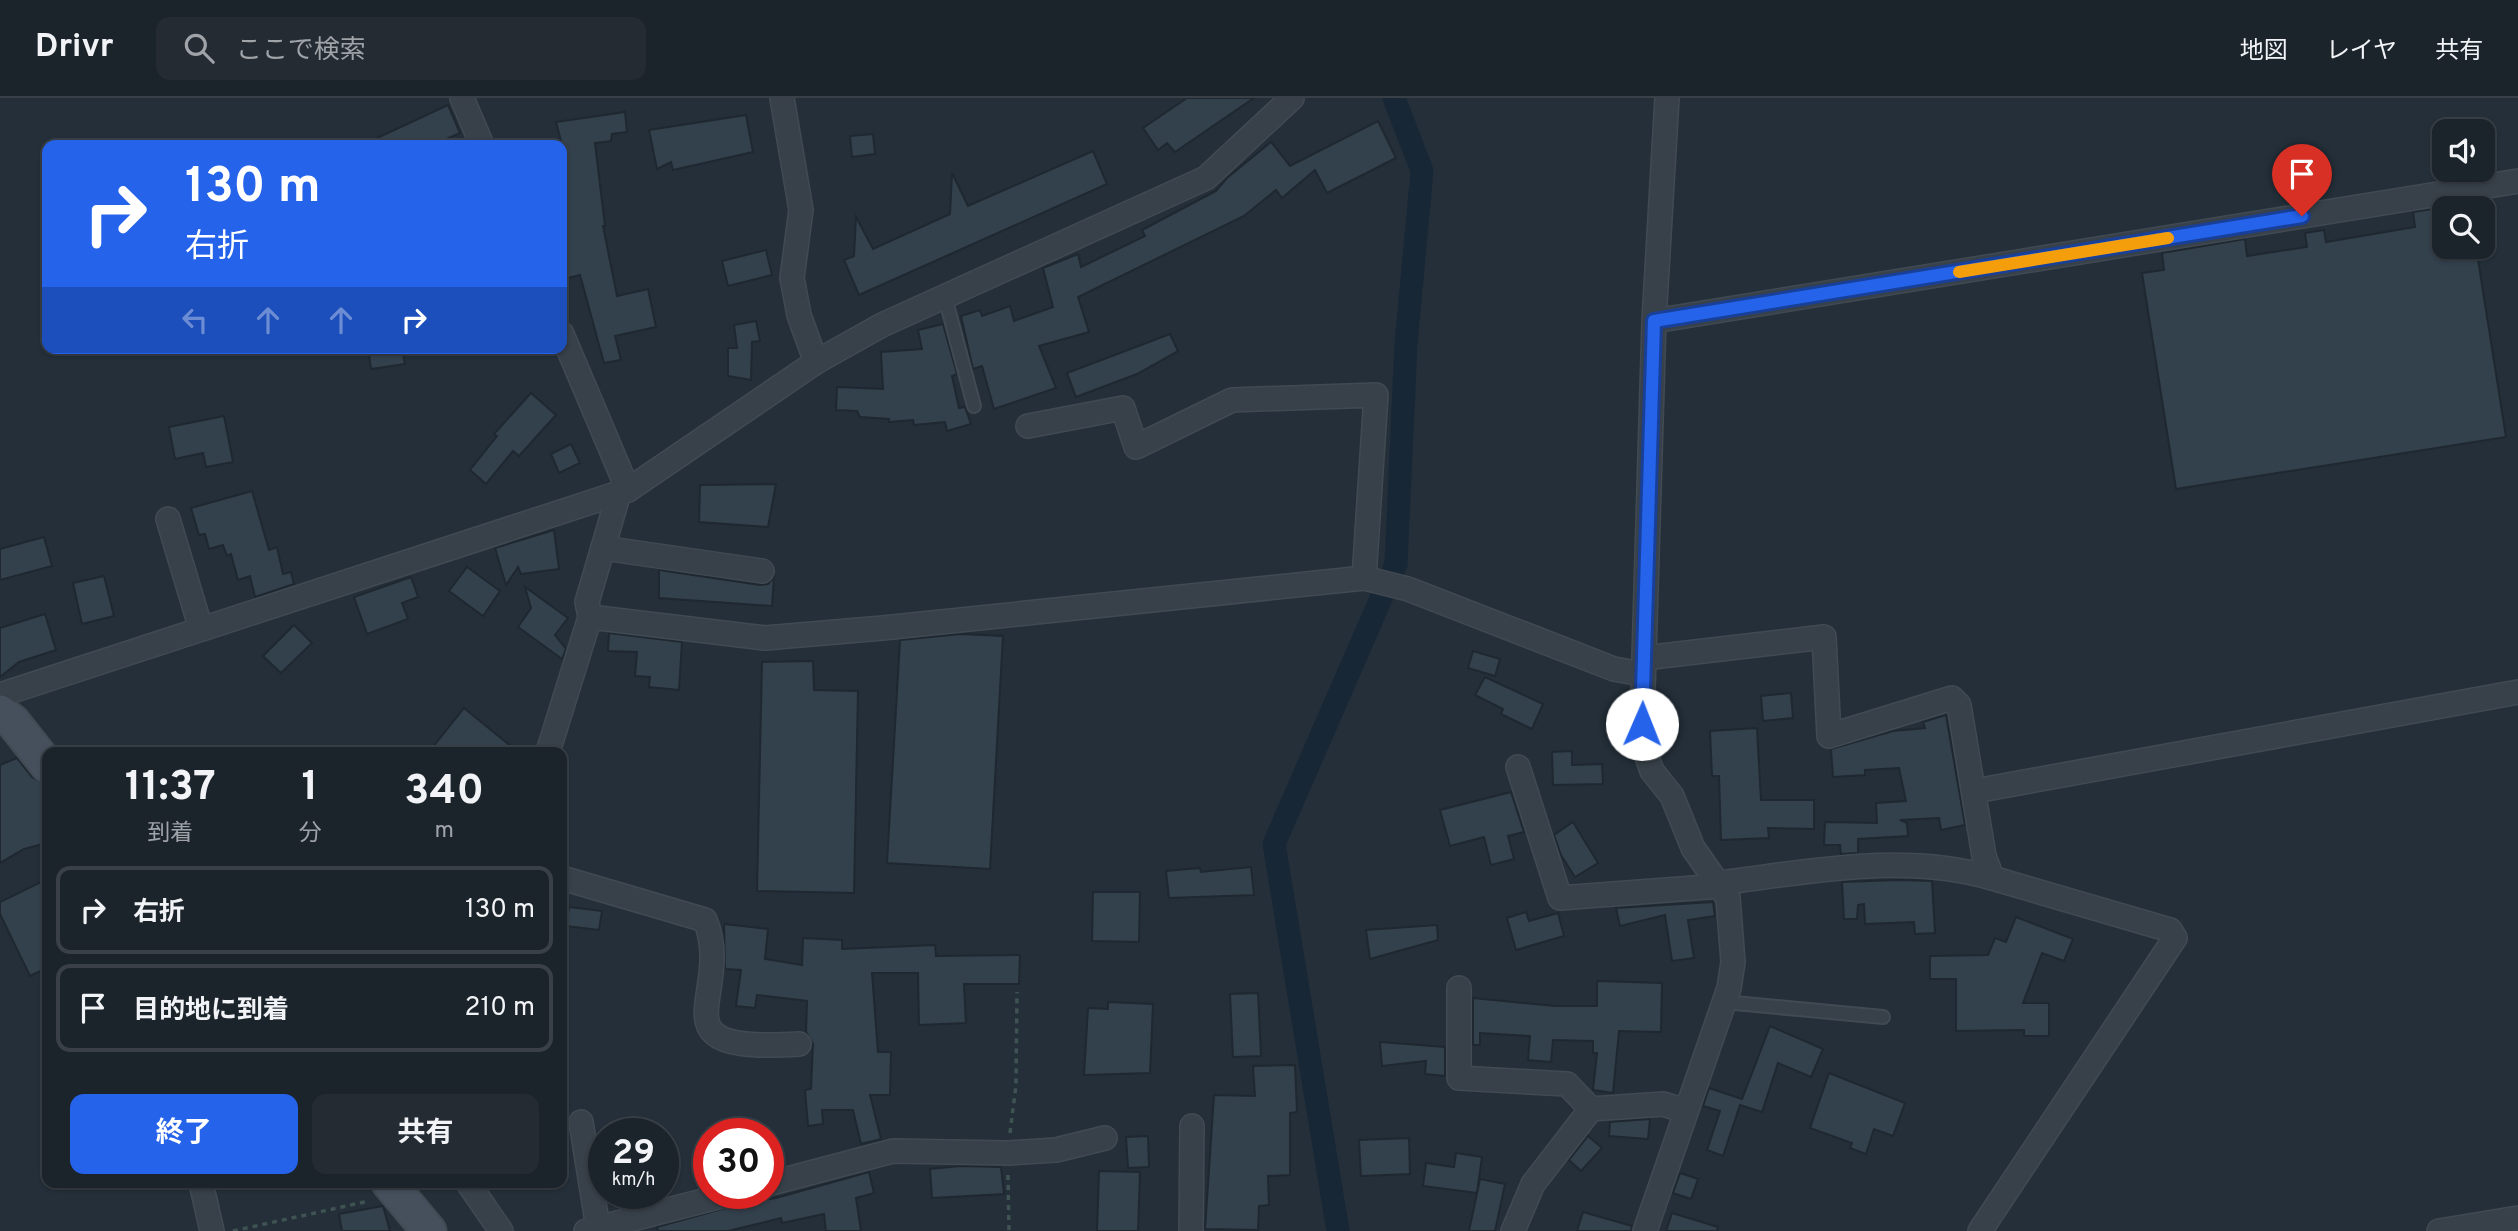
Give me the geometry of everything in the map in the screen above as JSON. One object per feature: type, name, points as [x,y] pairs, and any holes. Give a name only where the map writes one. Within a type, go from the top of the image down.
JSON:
[{"type":"main road","points":[[0,712],[13,722],[42,759]]},
{"type":"main road","points":[[394,1189],[429,1231]]},
{"type":"street","points":[[462,98],[480,140]]},
{"type":"street","points":[[782,98],[801,210],[792,278],[799,315],[816,362]]},
{"type":"street","points":[[0,695],[623,491],[816,362],[882,325],[1206,178],[1292,98]]},
{"type":"street","points":[[1645,1231],[1724,1002],[1732,962],[1728,898],[1693,848],[1672,796],[1652,771],[1642,724],[1654,321],[1667,98]]},
{"type":"street","points":[[1654,321],[2518,181]]},
{"type":"street","points":[[550,747],[590,617],[587,602],[623,491],[567,347]]},
{"type":"street","points":[[1028,426],[1123,408],[1136,447],[1232,400],[1376,395],[1364,578]]},
{"type":"street","points":[[168,519],[201,629]]},
{"type":"street","points":[[603,548],[762,571]]},
{"type":"street","points":[[590,617],[765,638],[1364,578],[1408,589],[1614,669],[1824,637],[1829,736],[1952,698],[1959,705],[1984,856],[1992,878]]},
{"type":"street","points":[[1975,791],[2518,692]]},
{"type":"street","points":[[1518,767],[1560,898],[1897,864],[1955,867],[2170,930],[2175,938],[1980,1231]]},
{"type":"street","points":[[567,879],[705,920],[713,938],[705,1013],[710,1030],[728,1042],[754,1047],[799,1044]]},
{"type":"street","points":[[1458,988],[1459,1078],[1567,1084],[1591,1109]]},
{"type":"street","points":[[1513,1231],[1533,1184],[1591,1109],[1663,1104],[1686,1111]]},
{"type":"street","points":[[581,1122],[592,1229],[693,1203]]},
{"type":"street","points":[[1191,1231],[1192,1126]]},
{"type":"street","points":[[784,1180],[893,1151],[1008,1153],[1056,1150],[1105,1138]]},
{"type":"street","points":[[202,1188],[212,1231]]},
{"type":"street","points":[[471,1188],[501,1231]]},
{"type":"street","points":[[2439,1231],[2518,1218]]},
{"type":"lane","points":[[944,297],[974,406]]},
{"type":"lane","points":[[1724,1002],[1882,1017]]},
{"type":"path","points":[[1009,1231],[1008,1153],[1016,1085],[1017,992]]},
{"type":"path","points":[[231,1231],[394,1189]]},
{"type":"building","points":[[1187,98],[1254,98],[1175,152],[1167,143],[1158,150],[1143,128]]},
{"type":"building","points":[[448,105],[460,133],[444,140],[373,140]]},
{"type":"building","points":[[625,112],[627,132],[612,134],[611,141],[595,143],[603,226],[617,296],[648,289],[656,327],[615,336],[621,360],[604,363],[580,275],[567,278],[567,140],[561,140],[556,122]]},
{"type":"building","points":[[746,115],[753,152],[673,170],[671,162],[657,169],[649,130]]},
{"type":"building","points":[[1378,121],[1396,158],[1327,193],[1315,170],[1282,198],[1276,190],[1244,216],[1078,297],[1089,332],[1039,346],[1056,388],[994,409],[982,366],[973,369],[961,316],[980,310],[982,316],[1010,306],[1014,321],[1053,307],[1043,268],[1078,254],[1081,267],[1145,236],[1142,230],[1216,191],[1227,178],[1271,142],[1290,166]]},
{"type":"building","points":[[873,134],[875,154],[852,157],[850,136]]},
{"type":"building","points":[[1093,151],[1107,184],[859,295],[844,260],[854,256],[856,217],[873,249],[950,214],[952,173],[968,206]]},
{"type":"building","points":[[2432,209],[2432,259],[2478,259],[2506,437],[2176,489],[2142,273],[2164,270],[2162,253],[2245,239],[2247,256],[2307,247],[2305,233],[2324,230],[2326,242],[2415,227],[2413,212]]},
{"type":"building","points":[[766,250],[772,275],[728,286],[722,261]]},
{"type":"building","points":[[756,321],[760,341],[752,342],[751,380],[728,376],[728,348],[737,348],[734,325]]},
{"type":"building","points":[[943,324],[957,374],[952,376],[959,408],[965,407],[971,424],[947,431],[945,422],[914,425],[913,420],[889,422],[889,419],[860,417],[857,411],[836,410],[837,387],[883,389],[881,352],[922,349],[918,330]]},
{"type":"building","points":[[1170,334],[1178,351],[1137,374],[1076,397],[1067,373]]},
{"type":"building","points":[[369,354],[403,354],[405,364],[371,369]]},
{"type":"building","points":[[531,393],[556,415],[519,456],[513,451],[486,484],[470,470],[497,436],[494,434]]},
{"type":"building","points":[[224,416],[233,462],[206,467],[203,453],[175,459],[169,427]]},
{"type":"building","points":[[571,444],[580,463],[559,473],[551,454]]},
{"type":"building","points":[[776,484],[768,527],[699,522],[700,485]]},
{"type":"building","points":[[252,491],[269,550],[277,547],[283,574],[291,572],[294,584],[255,597],[250,576],[238,580],[231,554],[227,556],[223,545],[209,549],[205,534],[199,535],[191,508]]},
{"type":"building","points":[[554,530],[559,569],[521,574],[518,567],[506,585],[495,548]]},
{"type":"building","points":[[44,537],[52,566],[0,580],[0,549]]},
{"type":"building","points":[[467,567],[500,591],[483,616],[449,591]]},
{"type":"building","points":[[659,570],[760,585],[768,584],[774,577],[772,606],[659,598]]},
{"type":"building","points":[[104,576],[114,616],[82,624],[73,583]]},
{"type":"building","points":[[411,577],[418,597],[402,603],[408,619],[367,634],[354,597]]},
{"type":"building","points":[[525,587],[568,618],[555,635],[566,649],[562,659],[518,627],[531,608]]},
{"type":"building","points":[[45,614],[56,650],[19,662],[0,677],[0,628]]},
{"type":"building","points":[[294,625],[312,643],[281,673],[263,656]]},
{"type":"building","points":[[609,633],[682,642],[679,690],[649,687],[650,677],[635,676],[637,652],[608,651]]},
{"type":"building","points":[[961,634],[1003,636],[990,869],[887,863],[900,640]]},
{"type":"building","points":[[1473,651],[1500,659],[1495,676],[1468,668]]},
{"type":"building","points":[[813,661],[814,690],[858,691],[854,893],[757,891],[762,662]]},
{"type":"building","points":[[1485,677],[1543,704],[1532,729],[1501,714],[1503,709],[1475,695]]},
{"type":"building","points":[[1791,693],[1793,718],[1763,721],[1761,696]]},
{"type":"building","points":[[464,708],[512,747],[433,747]]},
{"type":"building","points":[[1946,715],[1965,825],[1941,830],[1939,818],[1900,820],[1907,823],[1908,836],[1858,839],[1858,853],[1841,854],[1840,845],[1824,845],[1825,822],[1877,823],[1876,803],[1906,801],[1899,768],[1865,770],[1865,775],[1833,777],[1831,749],[1893,731],[1925,728],[1923,722]]},
{"type":"building","points":[[1757,728],[1761,800],[1814,800],[1814,829],[1768,828],[1769,838],[1721,840],[1719,776],[1712,776],[1710,731]]},
{"type":"building","points":[[1572,751],[1572,765],[1602,764],[1603,784],[1553,785],[1552,752]]},
{"type":"building","points":[[17,758],[32,777],[42,782],[42,844],[24,849],[0,863],[0,765]]},
{"type":"building","points":[[1511,792],[1524,832],[1508,836],[1514,859],[1491,865],[1484,837],[1450,846],[1440,810]]},
{"type":"building","points":[[1573,822],[1598,863],[1575,877],[1561,855],[1554,835]]},
{"type":"building","points":[[1251,867],[1254,895],[1169,898],[1166,871],[1200,868],[1201,872]]},
{"type":"building","points":[[42,881],[42,970],[30,976],[0,914],[0,902]]},
{"type":"building","points":[[1932,881],[1935,933],[1915,934],[1914,922],[1865,924],[1864,904],[1858,905],[1857,919],[1844,919],[1842,882]]},
{"type":"building","points":[[1093,892],[1140,892],[1139,942],[1092,941]]},
{"type":"building","points":[[1713,902],[1715,916],[1688,920],[1694,958],[1672,961],[1665,915],[1620,926],[1616,908]]},
{"type":"building","points":[[569,907],[602,911],[599,930],[567,926]]},
{"type":"building","points":[[1526,912],[1529,921],[1558,913],[1564,936],[1516,950],[1507,918]]},
{"type":"building","points":[[2016,917],[2073,939],[2064,961],[2042,953],[2023,1003],[2049,1003],[2049,1036],[2024,1036],[2024,1030],[1956,1031],[1956,979],[1930,979],[1930,956],[1988,955],[1995,938],[2006,942]]},
{"type":"building","points":[[724,924],[768,929],[765,959],[802,965],[803,938],[842,940],[842,949],[935,945],[936,956],[1020,955],[1019,984],[964,984],[966,1023],[919,1025],[918,973],[872,973],[878,1052],[891,1052],[890,1095],[870,1095],[881,1139],[861,1144],[853,1110],[822,1110],[823,1124],[808,1126],[805,1090],[811,1089],[813,1044],[806,1032],[807,1001],[757,995],[755,1008],[736,1006],[741,970],[725,969]]},
{"type":"building","points":[[1437,925],[1438,940],[1370,959],[1366,930]]},
{"type":"building","points":[[1597,981],[1662,983],[1661,1032],[1619,1031],[1613,1093],[1593,1090],[1597,1053],[1593,1053],[1593,1041],[1553,1040],[1551,1062],[1528,1060],[1530,1036],[1480,1033],[1480,1045],[1473,1045],[1473,998],[1555,1006],[1597,1006]]},
{"type":"building","points":[[1258,993],[1261,1056],[1233,1057],[1230,994]]},
{"type":"building","points":[[1108,1002],[1153,1004],[1150,1073],[1084,1075],[1088,1008],[1108,1009]]},
{"type":"building","points":[[1770,1026],[1823,1049],[1811,1077],[1778,1063],[1762,1112],[1740,1105],[1723,1156],[1707,1150],[1720,1111],[1703,1106],[1709,1088],[1742,1099]]},
{"type":"building","points":[[1380,1042],[1445,1047],[1445,1076],[1425,1074],[1426,1061],[1382,1066]]},
{"type":"building","points":[[1295,1065],[1297,1112],[1290,1113],[1290,1175],[1268,1176],[1269,1205],[1259,1206],[1258,1230],[1205,1229],[1214,1095],[1255,1096],[1253,1066]]},
{"type":"building","points":[[1829,1073],[1905,1103],[1893,1136],[1874,1129],[1866,1154],[1850,1148],[1852,1143],[1810,1128]]},
{"type":"building","points":[[1650,1119],[1648,1139],[1609,1136],[1610,1122]]},
{"type":"building","points":[[1148,1136],[1149,1167],[1128,1168],[1126,1137]]},
{"type":"building","points":[[1588,1136],[1602,1148],[1581,1171],[1569,1160]]},
{"type":"building","points":[[1409,1138],[1410,1174],[1361,1176],[1359,1140]]},
{"type":"building","points":[[1456,1153],[1482,1157],[1477,1193],[1423,1186],[1426,1163],[1454,1167]]},
{"type":"building","points":[[960,1166],[1001,1167],[1004,1194],[932,1198],[930,1169]]},
{"type":"building","points":[[1099,1171],[1140,1172],[1138,1231],[1097,1231]]},
{"type":"building","points":[[869,1172],[874,1193],[856,1198],[861,1231],[826,1231],[824,1214],[782,1223],[781,1218],[728,1231],[658,1231],[657,1227],[722,1209],[784,1209],[784,1196]]},
{"type":"building","points":[[1680,1173],[1698,1179],[1691,1199],[1673,1193]]},
{"type":"building","points":[[1480,1179],[1505,1184],[1495,1231],[1469,1231]]},
{"type":"building","points":[[383,1206],[390,1231],[342,1231],[339,1214]]},
{"type":"building","points":[[1583,1212],[1632,1226],[1631,1231],[1577,1231]]},
{"type":"building","points":[[1672,1213],[1718,1227],[1717,1231],[1666,1231]]},
{"type":"waterway","points":[[1338,1231],[1274,844],[1396,564],[1406,344],[1422,171],[1394,98]]},
{"type":"slow traffic","points":[[1959,272],[2168,238]]},
{"type":"route","points":[[1642,724],[1654,321],[2302,216]]}]
